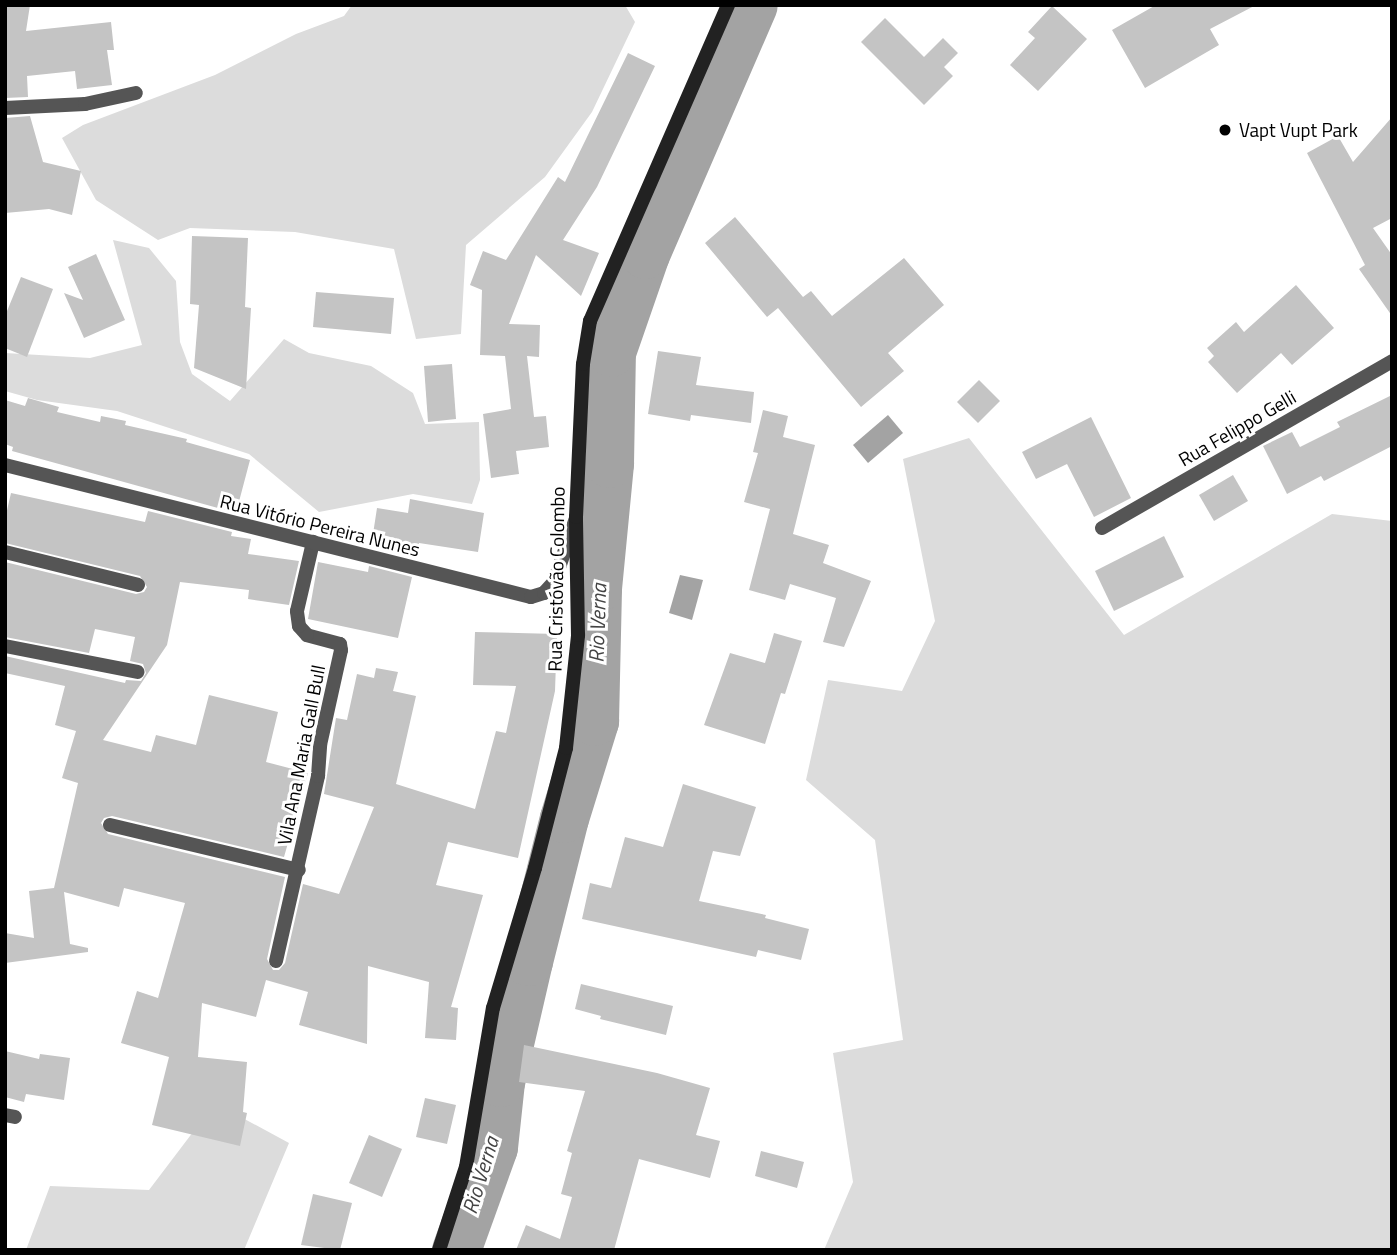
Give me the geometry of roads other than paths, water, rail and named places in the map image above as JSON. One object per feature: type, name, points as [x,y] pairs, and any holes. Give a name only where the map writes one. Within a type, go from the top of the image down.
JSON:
[{"type":"main road","name":"Rua Cristóvão Colombo","points":[[439,1250],[467,1167],[492,1008],[535,869],[566,748],[578,635],[576,517],[583,364],[590,321],[728,5]]},
{"type":"street","points":[[5,108],[85,104],[136,93]]},
{"type":"street","name":"Rua Felippo Gelli","points":[[1102,528],[1392,361]]},
{"type":"street","name":"Rua Vitório Pereira Nunes","points":[[5,465],[531,597],[544,593],[554,582],[576,517]]},
{"type":"street","name":"Vila Ana Maria Gall Bull","points":[[276,961],[299,870],[318,776],[320,745],[341,650],[340,644],[307,635],[299,626],[298,611],[313,542]]},
{"type":"street","points":[[5,552],[138,585]]},
{"type":"street","points":[[5,646],[137,672]]},
{"type":"street","points":[[110,825],[299,870]]},
{"type":"waterway","name":"Rio Verna","points":[[456,1250],[493,1147],[500,1082],[528,961],[564,818],[594,721],[597,588],[609,463],[611,352],[645,254],[753,5]]},
{"type":"place","name":"Vapt Vupt Park","points":[[1225,130]]}]
